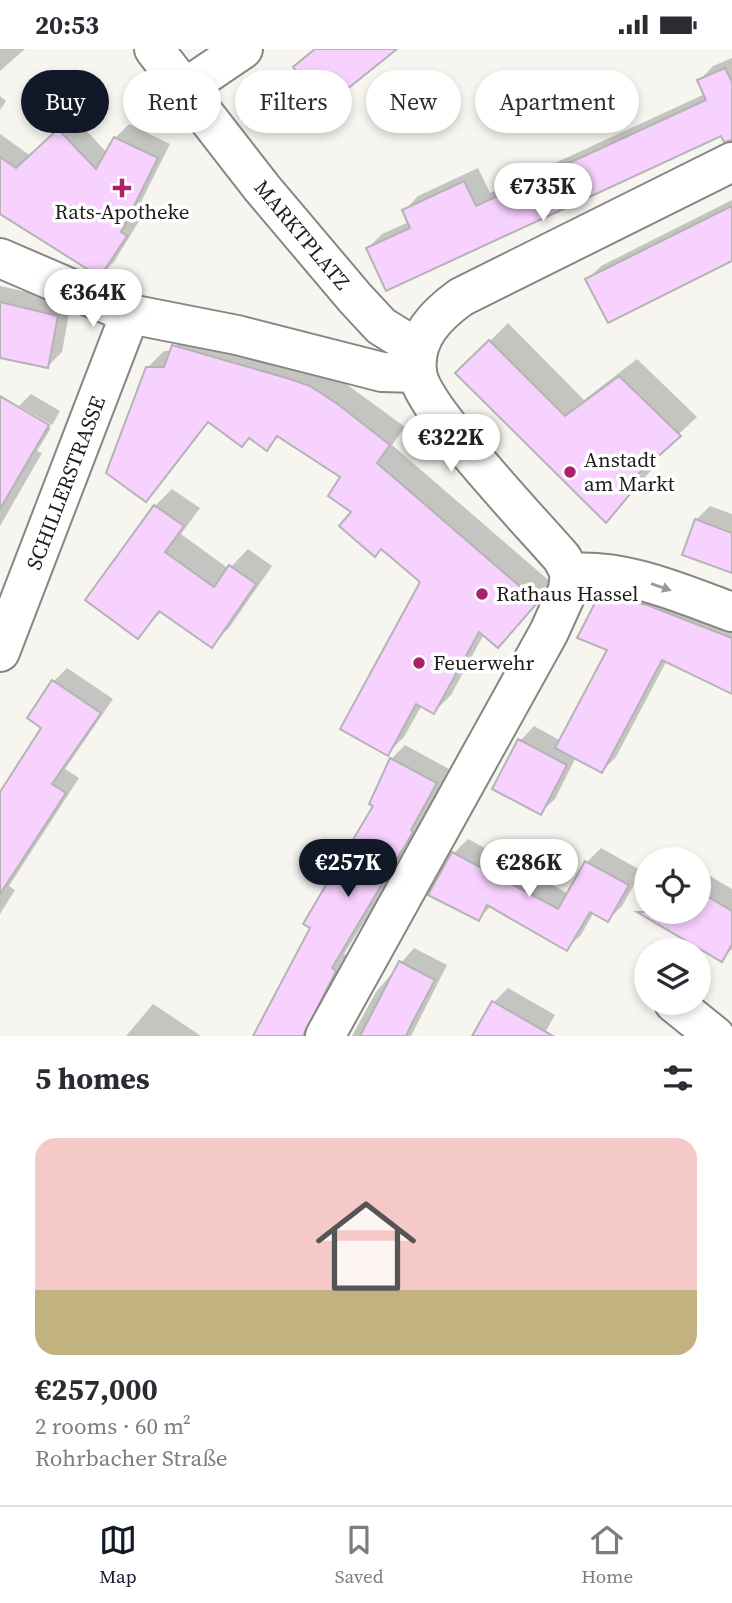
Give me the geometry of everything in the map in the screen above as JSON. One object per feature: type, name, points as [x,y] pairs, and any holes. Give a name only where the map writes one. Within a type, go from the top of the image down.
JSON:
[{"type":"street","name":"MARKTPLATZ","points":[[154,49],[170,70]]},
{"type":"street","points":[[212,70],[243,49]]},
{"type":"street","name":"MARKTPLATZ","points":[[220,133],[355,298],[417,361]]},
{"type":"street","points":[[325,1036],[549,632],[568,590],[570,573],[562,558],[435,411],[417,361],[428,326],[461,297],[732,162]]},
{"type":"street","points":[[0,258],[130,314],[237,335],[383,372],[417,361]]},
{"type":"street","name":"SCHILLERSTRASSE","points":[[0,652],[130,314]]},
{"type":"street","points":[[570,573],[600,571],[631,576],[732,612]]},
{"type":"street","points":[[689,1015],[715,1036]]},
{"type":"building","points":[[315,49],[397,49],[371,70],[366,70],[366,74],[352,85],[352,70],[295,70],[293,67]]},
{"type":"building","points":[[725,68],[732,82],[732,140],[724,142],[721,136],[386,291],[366,248],[410,228],[402,210],[464,181],[476,206],[706,100],[697,80]]},
{"type":"building","points":[[54,133],[62,133],[96,169],[114,137],[158,158],[121,232],[127,236],[100,277],[0,214],[0,157],[16,168]]},
{"type":"building","points":[[732,206],[732,261],[608,323],[585,279]]},
{"type":"building","points":[[0,302],[58,316],[48,368],[0,358]]},
{"type":"building","points":[[489,340],[565,416],[619,376],[681,436],[635,477],[641,481],[606,523],[455,373]]},
{"type":"building","points":[[172,345],[310,386],[339,405],[390,445],[377,463],[538,602],[498,648],[479,632],[434,714],[416,704],[388,756],[340,729],[420,582],[381,549],[375,557],[339,526],[351,512],[328,496],[340,477],[277,436],[267,451],[249,438],[242,447],[208,422],[146,502],[106,473],[146,367],[164,367]]},
{"type":"building","points":[[0,396],[49,425],[0,509]]},
{"type":"building","points":[[154,505],[184,526],[165,552],[214,587],[229,565],[256,584],[212,648],[159,611],[138,639],[85,600]]},
{"type":"building","points":[[695,519],[732,533],[732,573],[682,555]]},
{"type":"building","points":[[599,595],[647,605],[732,638],[732,694],[662,660],[602,773],[555,748],[607,650],[577,638]]},
{"type":"building","points":[[52,680],[101,713],[52,784],[66,793],[0,894],[0,792],[41,728],[27,718]]},
{"type":"building","points":[[518,739],[567,765],[541,815],[492,789]]},
{"type":"building","points":[[390,758],[437,783],[411,830],[413,832],[332,968],[336,971],[303,1036],[253,1036],[310,928],[303,924],[373,806],[369,804]]},
{"type":"building","points":[[452,852],[558,909],[585,861],[629,885],[608,922],[590,912],[567,951],[487,905],[479,921],[428,895]]},
{"type":"building","points":[[711,899],[732,911],[732,944],[722,962],[711,956],[711,938],[681,938],[657,924],[711,924]]},
{"type":"building","points":[[399,961],[435,980],[406,1036],[360,1036]]},
{"type":"building","points":[[492,1001],[553,1036],[472,1036]]},
{"type":"place","name":"Rats-Apotheke","points":[[122,188]]},
{"type":"place","name":"Anstadt am Markt","points":[[570,472]]},
{"type":"place","name":"Rathaus Hassel","points":[[482,594]]},
{"type":"place","name":"Feuerwehr","points":[[419,663]]}]
